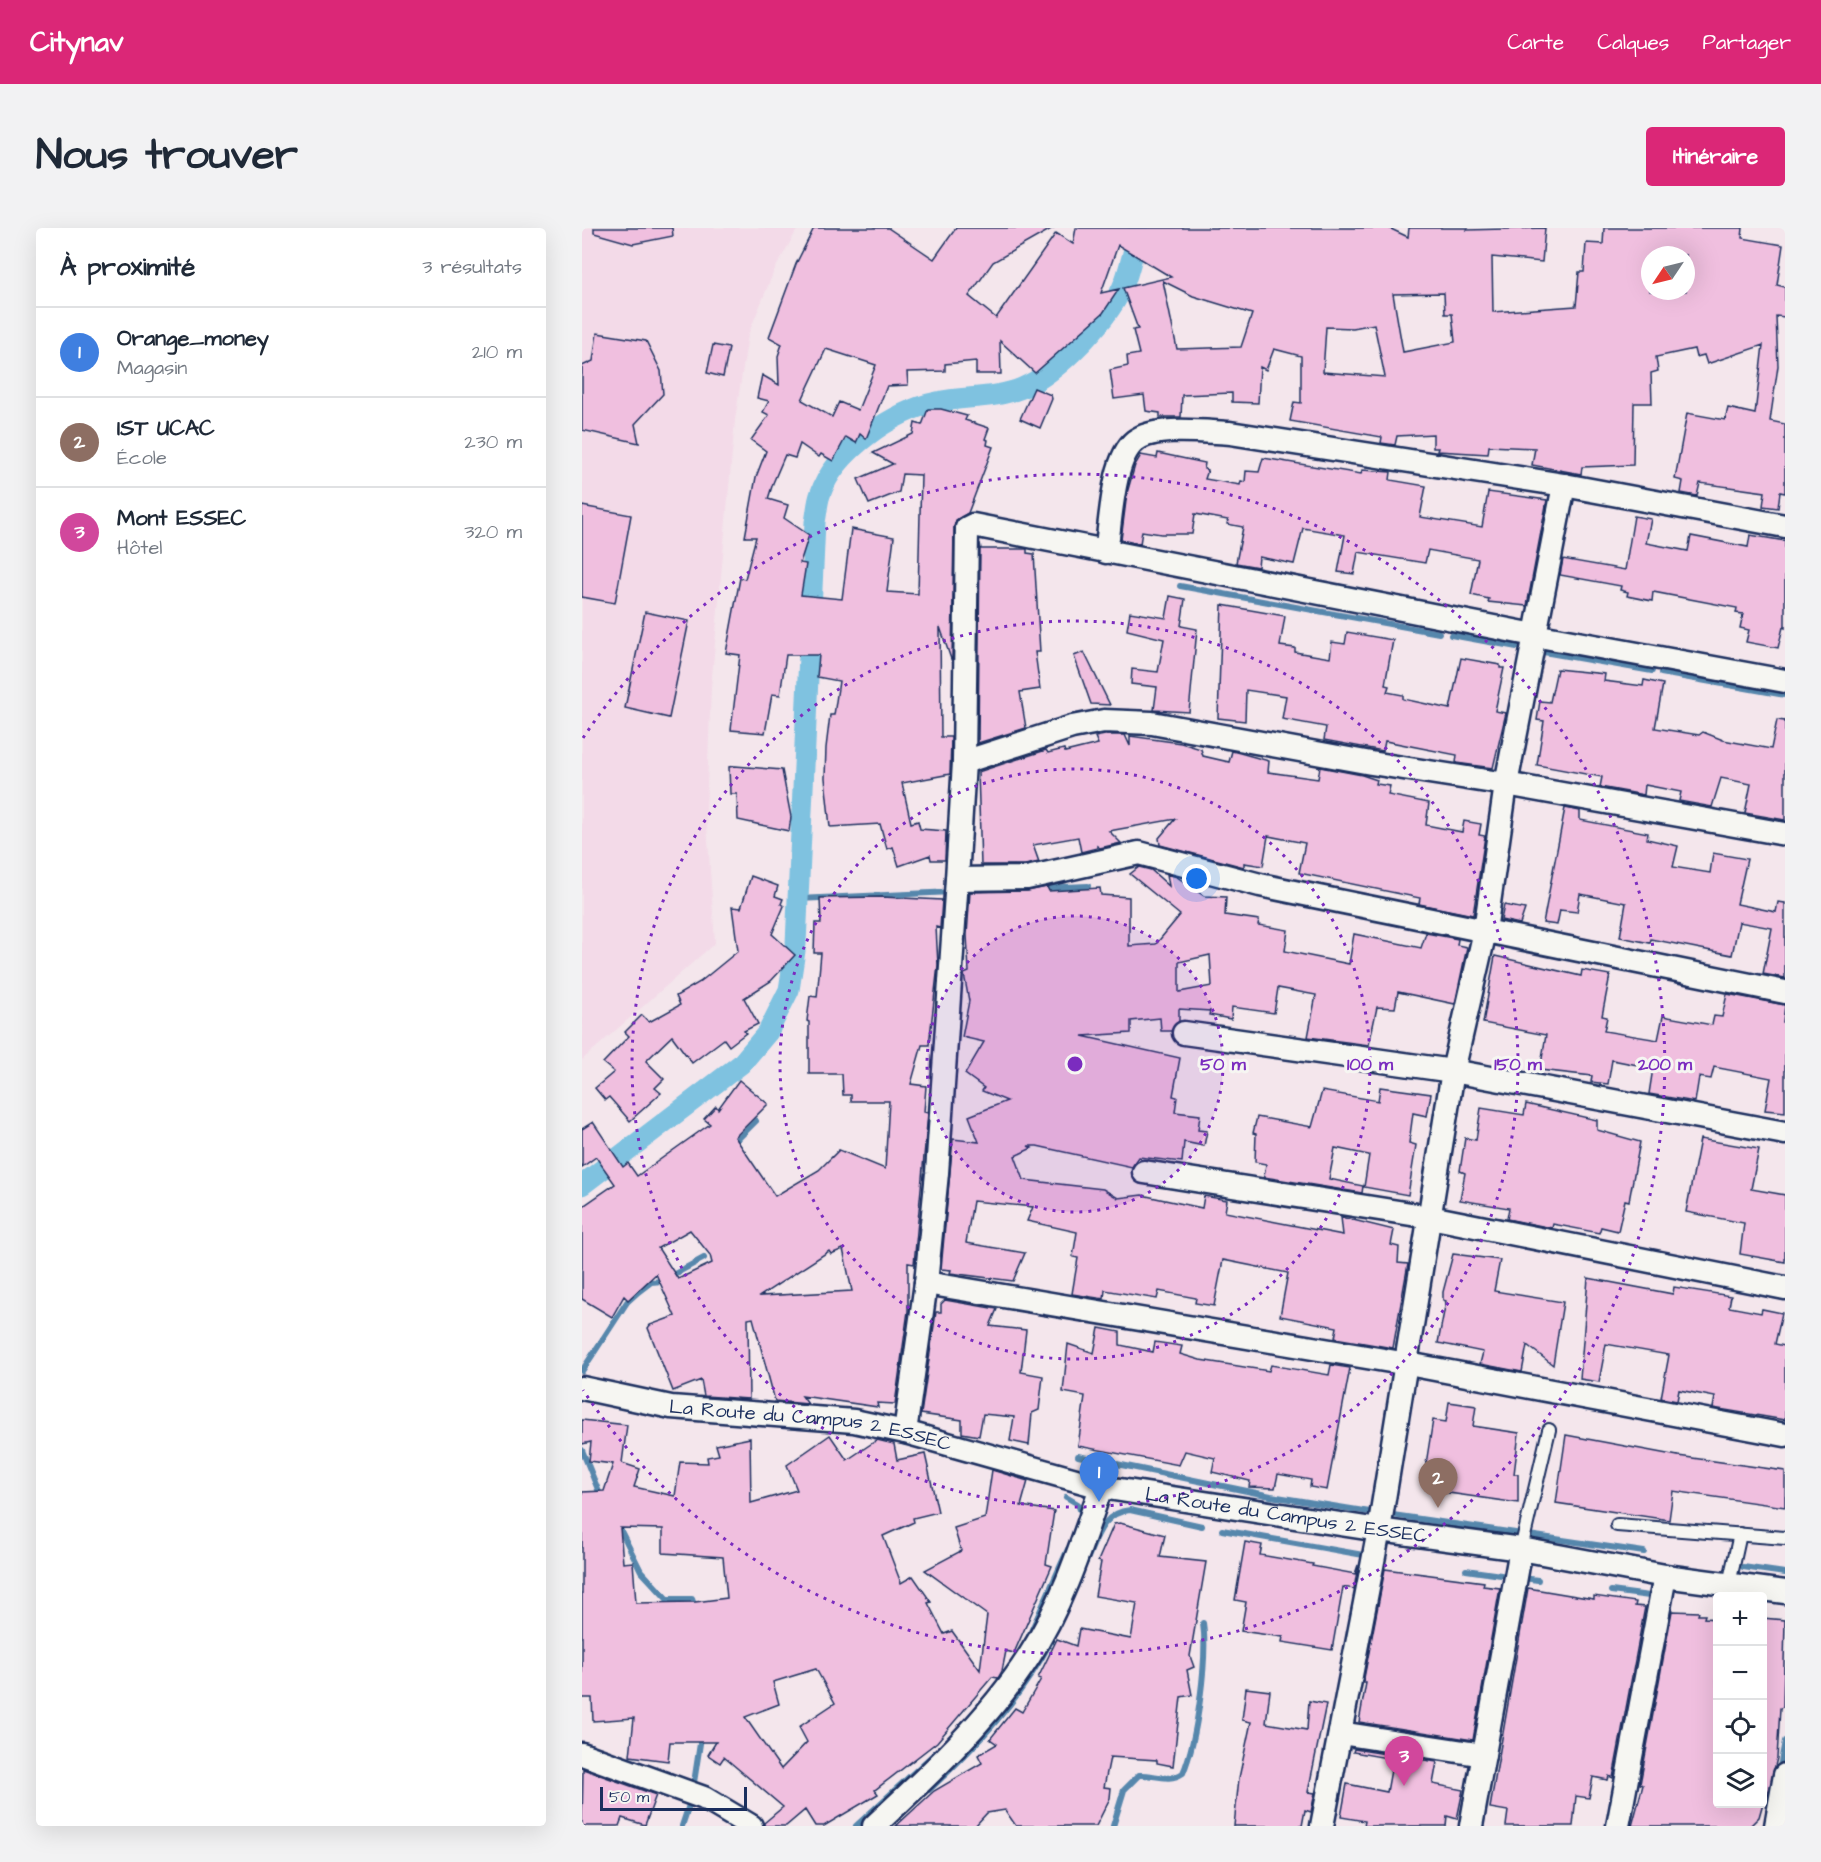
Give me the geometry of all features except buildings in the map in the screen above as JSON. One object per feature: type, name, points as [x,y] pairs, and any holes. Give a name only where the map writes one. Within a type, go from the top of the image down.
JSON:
[{"type":"street","points":[[1106,552],[1119,466],[1127,450],[1135,441],[1146,435],[1189,430],[1230,433],[1564,485],[1785,526]]},
{"type":"street","points":[[1322,1826],[1379,1530],[1408,1364],[1453,1071],[1485,931],[1506,784],[1564,485]]},
{"type":"street","points":[[905,1432],[926,1283],[937,1173],[964,762],[967,528],[973,525],[1534,635],[1785,681]]},
{"type":"street","points":[[964,762],[1072,727],[1104,721],[1152,723],[1371,764],[1506,784],[1785,834]]},
{"type":"street","points":[[957,879],[1027,878],[1069,871],[1139,853],[1260,885],[1785,992]]},
{"type":"street","points":[[1184,1033],[1453,1071],[1785,1132]]},
{"type":"street","points":[[1144,1172],[1430,1217],[1785,1288]]},
{"type":"street","points":[[926,1283],[1408,1364],[1785,1435]]},
{"type":"street","name":"La Route du Campus 2 ESSEC","points":[[582,1389],[671,1407],[854,1421],[905,1432],[1101,1487],[1379,1530],[1521,1549],[1665,1576],[1785,1592]]},
{"type":"street","points":[[874,1826],[985,1715],[1028,1659],[1076,1563],[1101,1487]]},
{"type":"street","points":[[1471,1826],[1521,1549]]},
{"type":"street","points":[[1618,1826],[1665,1576]]},
{"type":"street","points":[[1340,1733],[1484,1755]]},
{"type":"street","points":[[582,1754],[704,1798],[751,1826]]},
{"type":"street","points":[[1776,1826],[1785,1775]]},
{"type":"lane","points":[[1521,1549],[1549,1430]]},
{"type":"lane","points":[[1617,1525],[1785,1538]]},
{"type":"lane","points":[[1729,1584],[1740,1534]]},
{"type":"shaded area","points":[[582,228],[798,228],[774,271],[748,335],[735,420],[711,688],[706,811],[715,943],[582,1060]]},
{"type":"waterway","points":[[582,1185],[741,1064],[768,1032],[789,990],[796,944],[815,522],[819,498],[827,479],[838,463],[868,435],[903,414],[937,402],[1012,392],[1036,381],[1051,370],[1096,327],[1118,295],[1127,275],[1139,228]]},
{"type":"waterway","points":[[1180,586],[1439,633]]},
{"type":"waterway","points":[[1451,635],[1528,649]]},
{"type":"waterway","points":[[1538,651],[1652,671]]},
{"type":"waterway","points":[[1661,673],[1785,695]]},
{"type":"waterway","points":[[798,899],[1088,886]]},
{"type":"waterway","points":[[733,1144],[756,1121]]},
{"type":"waterway","points":[[582,1371],[627,1302],[651,1282],[662,1281],[704,1258]]},
{"type":"waterway","points":[[582,1450],[601,1497]]},
{"type":"waterway","points":[[1078,1456],[1271,1496],[1376,1513]]},
{"type":"waterway","points":[[1066,1497],[1078,1504],[1082,1515]]},
{"type":"waterway","points":[[1086,1562],[1101,1529],[1106,1522],[1120,1512],[1130,1510],[1202,1526]]},
{"type":"waterway","points":[[1386,1514],[1644,1552]]},
{"type":"waterway","points":[[617,1523],[641,1571],[667,1599],[692,1599],[695,1608]]},
{"type":"waterway","points":[[1222,1530],[1369,1556]]},
{"type":"waterway","points":[[1029,1636],[1068,1549]]},
{"type":"waterway","points":[[1743,1567],[1785,1573]]},
{"type":"waterway","points":[[1466,1570],[1508,1576]]},
{"type":"waterway","points":[[1523,1578],[1538,1580]]},
{"type":"waterway","points":[[1611,1591],[1657,1597]]},
{"type":"waterway","points":[[1113,1826],[1124,1790],[1139,1775],[1167,1778],[1183,1773],[1193,1741],[1203,1677],[1203,1623]]},
{"type":"waterway","points":[[929,1790],[996,1721],[1026,1683],[1051,1641]]},
{"type":"waterway","points":[[693,1789],[701,1737]]},
{"type":"waterway","points":[[1779,1773],[1785,1741]]},
{"type":"waterway","points":[[856,1826],[935,1753]]},
{"type":"waterway","points":[[682,1826],[691,1799]]},
{"type":"place","name":"Orange_money","points":[[1099,1502]]},
{"type":"place","name":"IST UCAC","points":[[1438,1508]]},
{"type":"place","name":"Mont ESSEC","points":[[1404,1786]]}]
